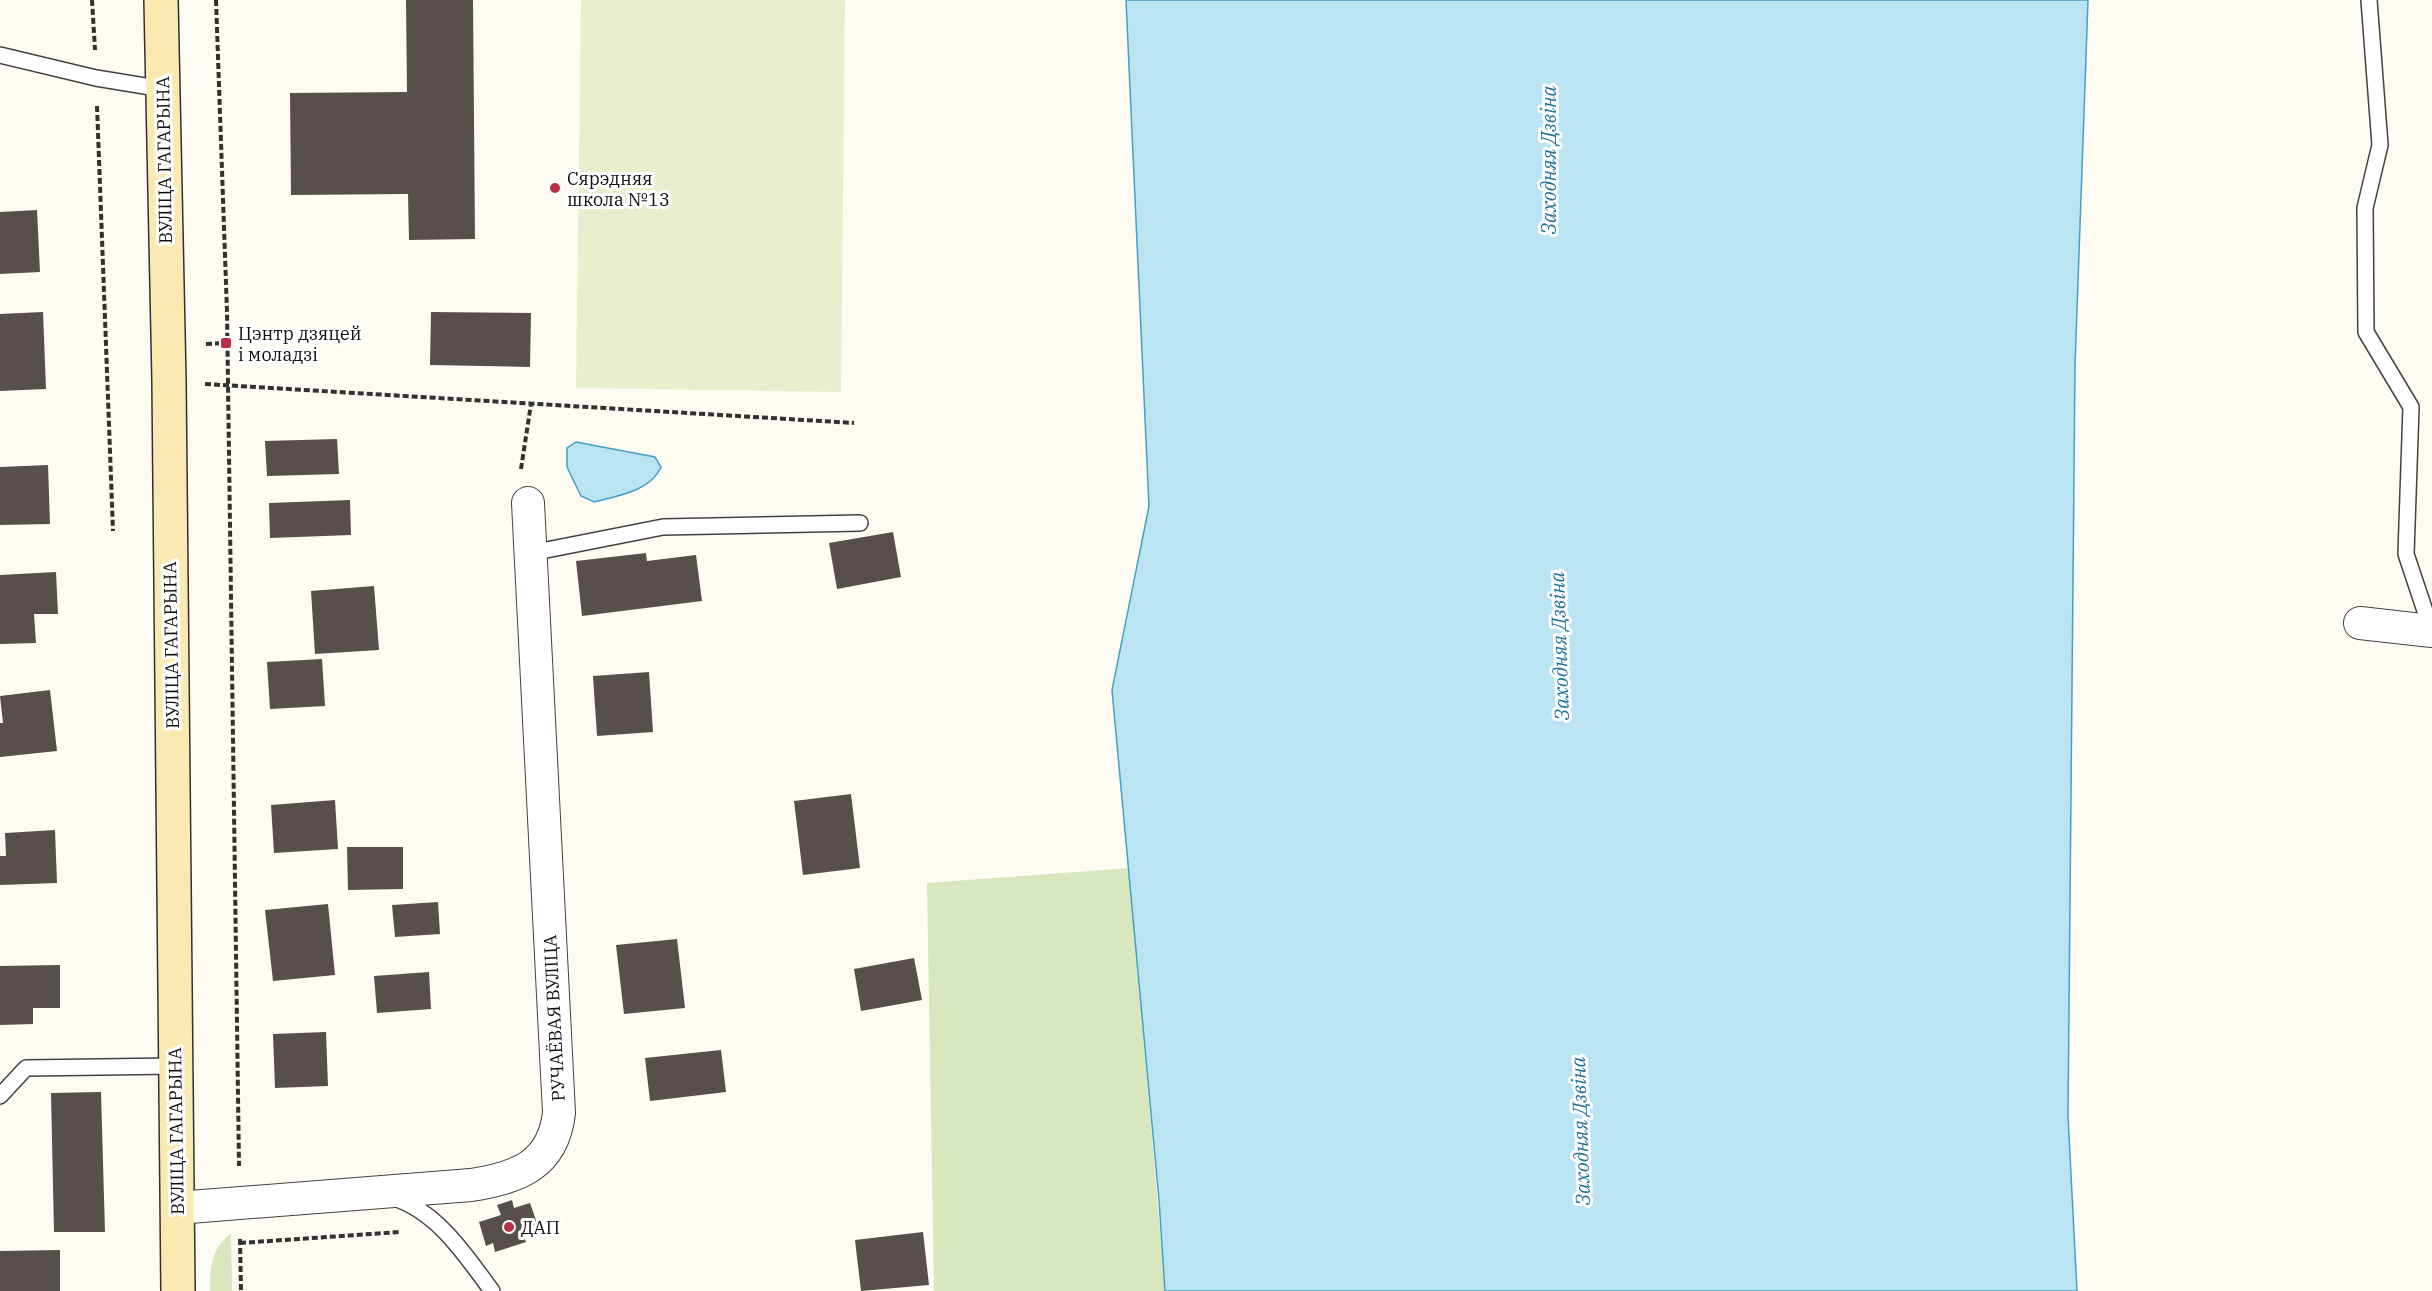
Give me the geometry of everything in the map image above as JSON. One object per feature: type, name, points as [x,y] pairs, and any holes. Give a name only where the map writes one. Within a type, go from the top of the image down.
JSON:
[{"type":"main road","name":"ВУЛІЦА ГАГАРЫНА","points":[[161,0],[169,381],[178,1291]]},
{"type":"street","name":"РУЧАЁВАЯ ВУЛІЦА","points":[[177,1208],[471,1185],[496,1181],[529,1168],[542,1157],[552,1143],[558,1129],[559,1113],[528,503]]},
{"type":"street","points":[[2360,623],[2432,632]]},
{"type":"lane","points":[[2369,0],[2380,145],[2365,208],[2366,332],[2411,408],[2406,554],[2432,632]]},
{"type":"lane","points":[[0,55],[96,78],[163,89]]},
{"type":"lane","points":[[531,553],[663,527],[860,523]]},
{"type":"lane","points":[[0,1096],[26,1068],[175,1066]]},
{"type":"lane","points":[[376,1193],[410,1203],[443,1230],[492,1291]]},
{"type":"path","points":[[92,0],[113,531]]},
{"type":"path","points":[[216,0],[227,386],[241,1291]]},
{"type":"path","points":[[169,381],[854,423]]},
{"type":"path","points":[[528,503],[519,483],[531,404]]},
{"type":"path","points":[[240,1243],[443,1230]]},
{"type":"green space","points":[[581,0],[845,0],[841,392],[576,388]]},
{"type":"green space","points":[[1129,868],[1165,1291],[934,1291],[927,883]]},
{"type":"green space","points":[[231,1233],[232,1291],[210,1291],[213,1259],[219,1246]]},
{"type":"water","name":"Заходняя Дзвіна","points":[[1126,0],[2088,0],[2075,366],[2068,1116],[2077,1291],[1165,1291],[1159,1200],[1112,690],[1149,506]]},
{"type":"water","points":[[576,442],[655,457],[661,467],[650,482],[641,487],[623,495],[594,502],[581,496],[567,467],[567,448]]},
{"type":"building","points":[[406,0],[473,0],[475,239],[409,240],[408,194],[291,195],[290,93],[407,92]]},
{"type":"building","points":[[37,210],[40,272],[0,274],[0,212]]},
{"type":"building","points":[[43,312],[46,389],[0,391],[0,314]]},
{"type":"building","points":[[431,312],[531,313],[530,367],[430,365]]},
{"type":"building","points":[[337,439],[339,474],[267,476],[265,441]]},
{"type":"building","points":[[48,465],[50,524],[0,525],[0,467]]},
{"type":"building","points":[[350,500],[351,535],[270,538],[269,503]]},
{"type":"building","points":[[893,532],[901,577],[837,589],[829,543]]},
{"type":"building","points":[[646,553],[647,561],[696,555],[702,601],[582,616],[576,561]]},
{"type":"building","points":[[56,572],[58,614],[34,614],[36,643],[0,644],[0,575]]},
{"type":"building","points":[[374,586],[379,650],[315,654],[311,591]]},
{"type":"building","points":[[322,659],[325,706],[270,709],[267,662]]},
{"type":"building","points":[[649,672],[653,732],[597,736],[593,676]]},
{"type":"building","points":[[50,690],[57,751],[0,757],[0,723],[3,723],[0,696]]},
{"type":"building","points":[[851,794],[860,868],[803,875],[794,801]]},
{"type":"building","points":[[335,800],[338,849],[274,853],[271,805]]},
{"type":"building","points":[[55,830],[57,883],[0,885],[0,856],[6,856],[5,833]]},
{"type":"building","points":[[347,847],[403,847],[403,889],[348,890]]},
{"type":"building","points":[[438,902],[440,934],[395,937],[392,905]]},
{"type":"building","points":[[328,904],[335,975],[273,981],[265,910]]},
{"type":"building","points":[[677,939],[685,1008],[624,1014],[616,945]]},
{"type":"building","points":[[914,958],[922,1000],[861,1011],[854,969]]},
{"type":"building","points":[[60,965],[60,1008],[33,1008],[33,1024],[0,1025],[0,966]]},
{"type":"building","points":[[429,972],[431,1009],[377,1013],[374,976]]},
{"type":"building","points":[[326,1032],[328,1086],[275,1088],[273,1034]]},
{"type":"building","points":[[721,1050],[726,1092],[650,1101],[645,1058]]},
{"type":"building","points":[[101,1092],[105,1232],[54,1232],[51,1093]]},
{"type":"building","name":"ДАП","points":[[512,1200],[514,1208],[530,1203],[540,1232],[524,1237],[526,1242],[495,1252],[493,1243],[486,1246],[479,1222],[501,1215],[497,1205]]},
{"type":"building","points":[[923,1232],[929,1285],[861,1291],[855,1240]]},
{"type":"building","points":[[60,1250],[60,1291],[0,1291],[0,1251]]},
{"type":"place","name":"Сярэдняя школа №13","points":[[555,188]]},
{"type":"place","name":"Цэнтр дзяцей і моладзі","points":[[226,343]]},
{"type":"place","name":"ДАП","points":[[509,1227]]}]
